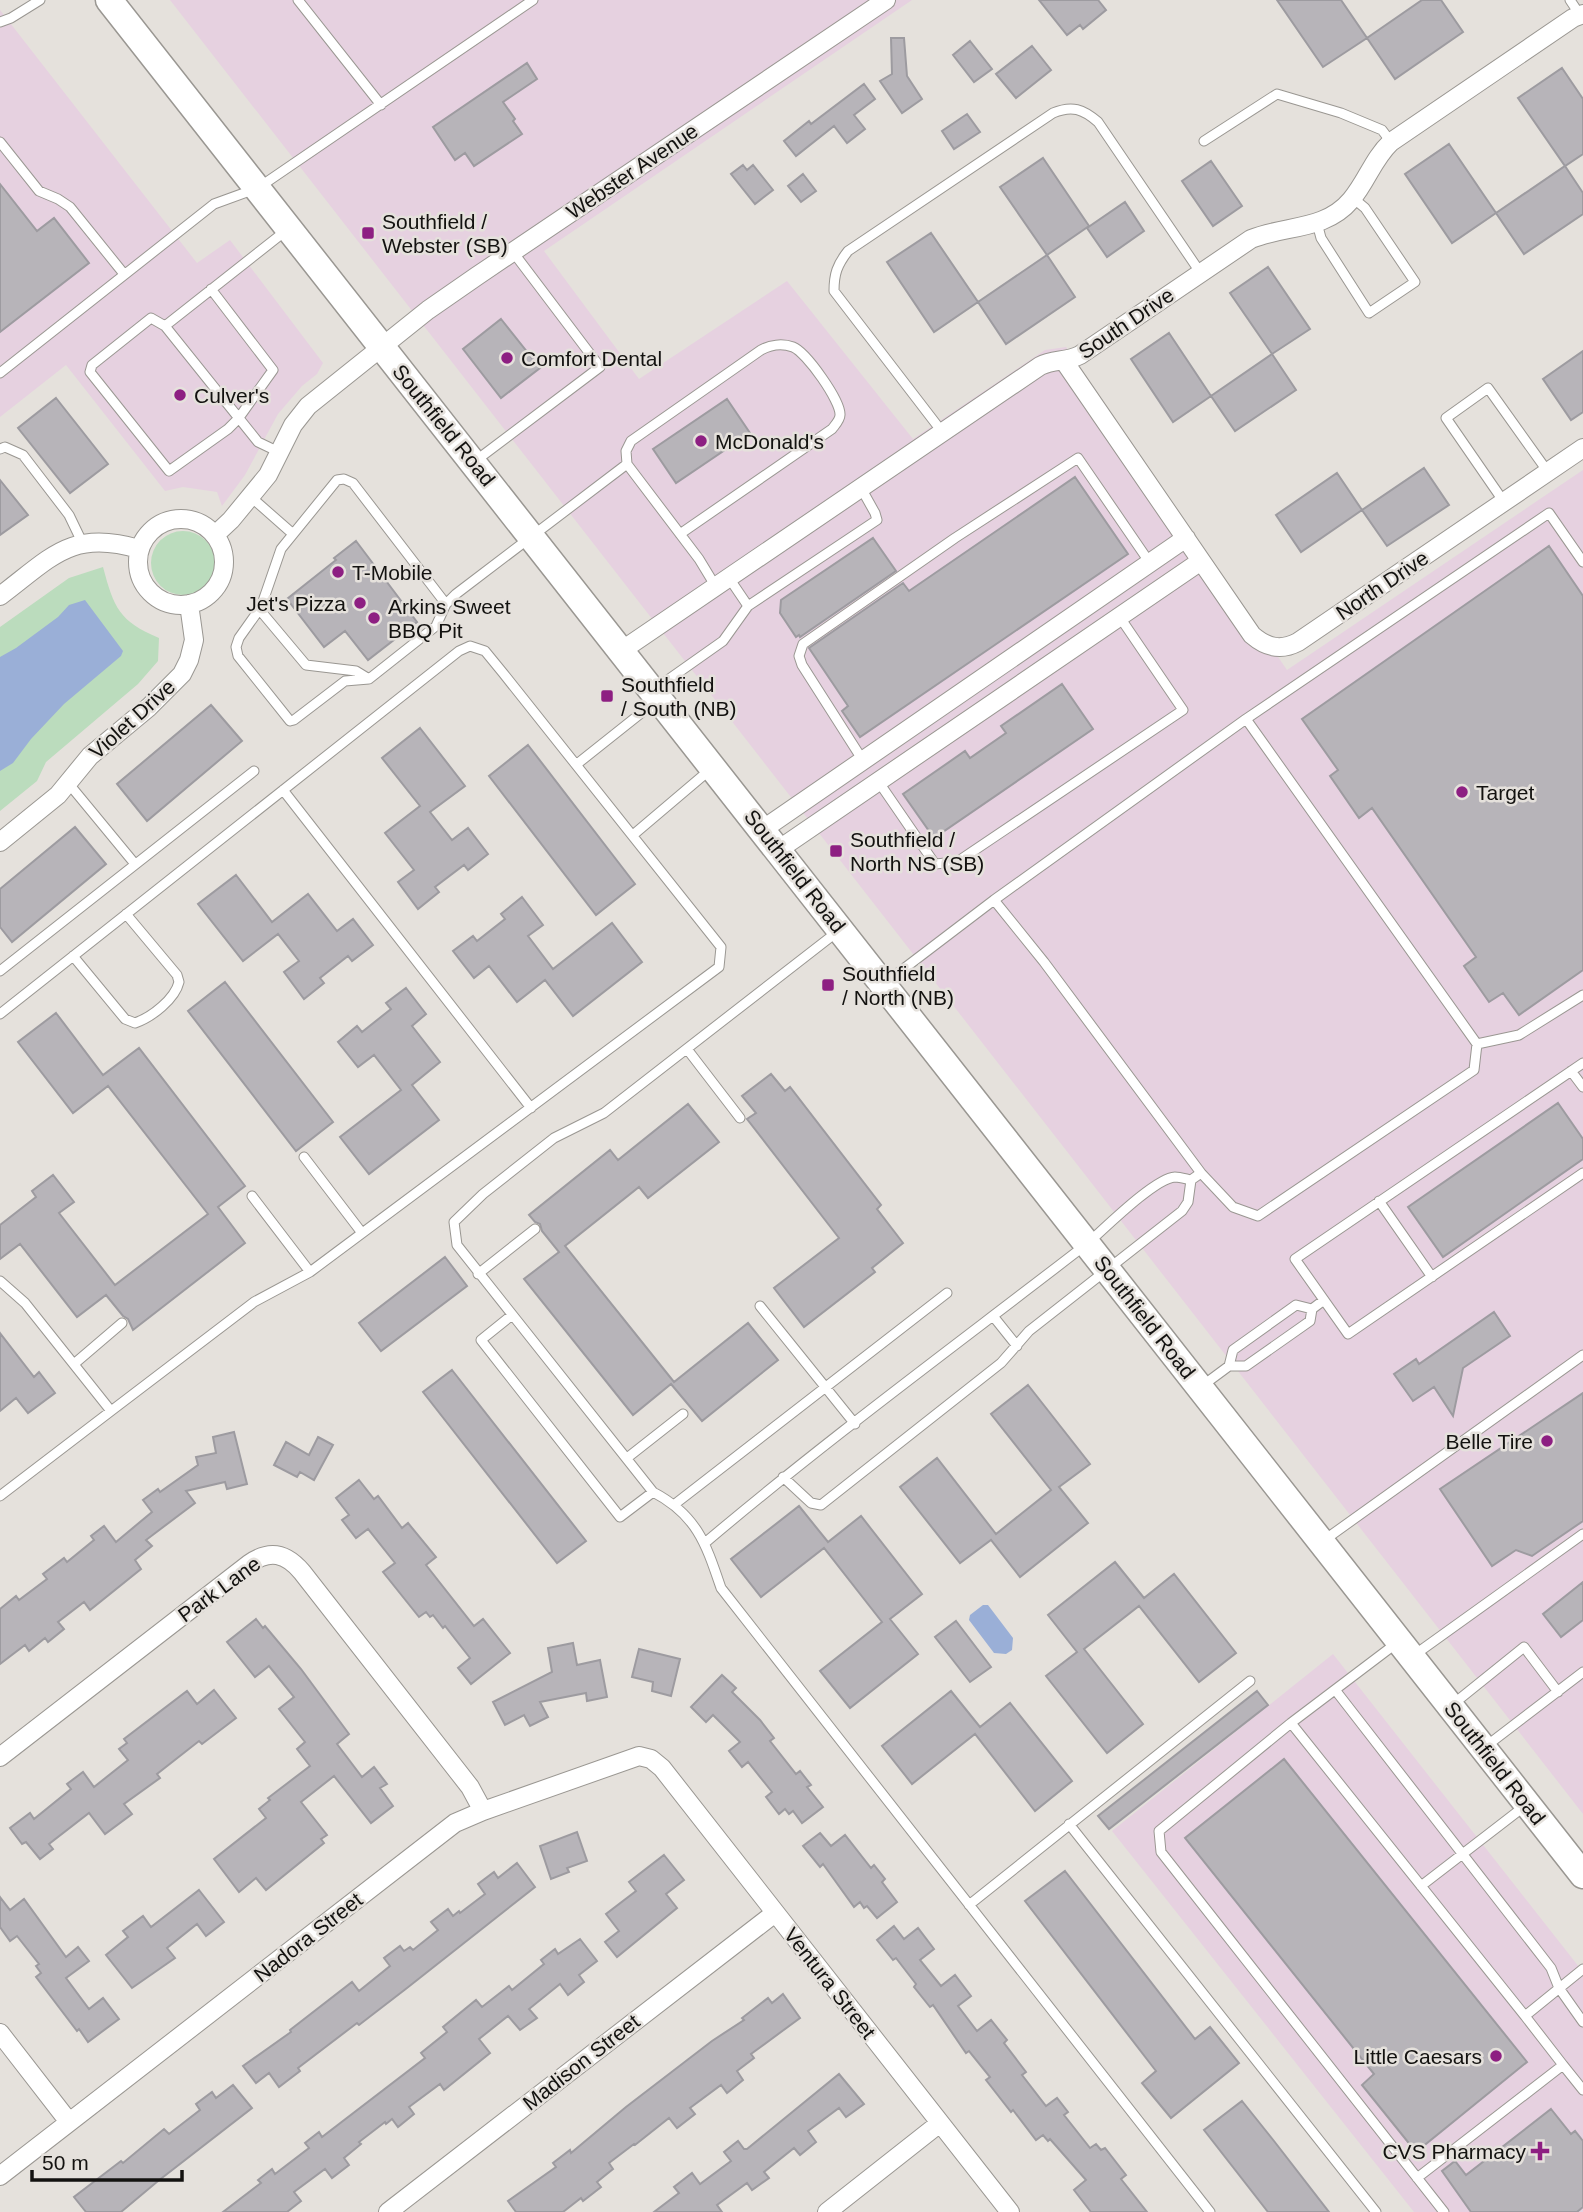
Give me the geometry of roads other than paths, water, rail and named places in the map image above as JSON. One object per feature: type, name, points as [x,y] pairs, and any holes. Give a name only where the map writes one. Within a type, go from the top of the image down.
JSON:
[{"type":"main road","name":"Southfield Road","points":[[110,0],[1583,1875]]},
{"type":"street","name":"Webster Avenue","points":[[215,536],[268,475],[293,425],[307,407],[428,310],[886,0]]},
{"type":"street","name":"South Drive","points":[[621,651],[1040,366],[1055,361],[1064,362],[1080,355],[1251,239],[1275,230],[1317,223],[1337,213],[1353,198],[1377,157],[1391,142],[1573,18],[1582,15]]},
{"type":"street","name":"North Drive","points":[[1064,362],[1252,635],[1269,646],[1287,648],[1583,448]]},
{"type":"street","points":[[184,519],[198,522],[215,536],[223,555],[223,569],[210,594],[188,604],[170,604],[147,589],[140,577],[137,563],[139,549],[151,531],[170,520],[184,519]]},
{"type":"street","points":[[770,840],[862,759],[1186,538]]},
{"type":"street","points":[[0,596],[48,560],[82,542],[103,541],[139,549]]},
{"type":"street","points":[[770,840],[878,781],[1201,561]]},
{"type":"street","points":[[1104,594],[1119,616]]},
{"type":"street","name":"Violet Drive","points":[[0,842],[69,784],[90,756],[149,707],[182,674],[194,640],[188,604]]},
{"type":"street","points":[[862,759],[878,781]]},
{"type":"street","name":"Park Lane","points":[[0,1757],[257,1558],[267,1554],[279,1554],[302,1572],[470,1787],[483,1811]]},
{"type":"street","name":"Nadora Street","points":[[0,2175],[441,1833],[483,1811],[630,1758],[647,1757]]},
{"type":"street","name":"Ventura Street","points":[[647,1757],[662,1768],[1010,2212]]},
{"type":"street","name":"Madison Street","points":[[388,2212],[775,1913]]},
{"type":"street","points":[[0,2033],[69,2122]]},
{"type":"street","points":[[827,2212],[940,2123]]},
{"type":"lane","points":[[0,22],[40,0]]},
{"type":"lane","points":[[298,0],[381,104]]},
{"type":"lane","points":[[0,373],[214,204],[258,188],[533,0]]},
{"type":"lane","points":[[1570,0],[1582,15]]},
{"type":"lane","points":[[1204,141],[1277,94],[1340,113],[1382,130],[1391,142]]},
{"type":"lane","points":[[943,433],[834,291],[834,276],[848,251],[1054,113],[1063,109],[1081,109],[1098,122],[1200,272]]},
{"type":"lane","points":[[0,142],[39,191],[70,207],[124,274]]},
{"type":"lane","points":[[1317,223],[1321,238],[1369,313],[1415,282],[1364,208],[1353,198]]},
{"type":"lane","points":[[165,326],[289,228]]},
{"type":"lane","points":[[474,462],[600,367],[513,252]]},
{"type":"lane","points":[[211,289],[273,370],[239,419],[169,471],[90,372],[92,365],[151,318],[165,326],[239,419],[258,442],[280,453]]},
{"type":"lane","points":[[680,534],[832,429],[838,421],[838,402],[802,353],[792,347],[780,345],[761,351],[631,441],[626,451],[627,464],[680,534],[722,582],[748,606]]},
{"type":"lane","points":[[1504,502],[1446,418],[1488,388],[1548,472]]},
{"type":"lane","points":[[0,449],[5,447],[23,454],[69,515],[82,542]]},
{"type":"lane","points":[[862,759],[802,665],[799,656],[803,644],[955,538],[1078,458],[1150,563]]},
{"type":"lane","points":[[446,604],[353,484],[345,479],[337,480],[281,549],[259,610],[239,638],[236,646],[238,656],[289,721],[294,720],[345,681],[369,679],[436,626],[446,604],[627,464]]},
{"type":"lane","points":[[577,764],[723,641],[748,606],[877,520],[861,488]]},
{"type":"lane","points":[[251,497],[293,534]]},
{"type":"lane","points":[[884,984],[994,900],[1246,719],[1549,513],[1583,562]]},
{"type":"lane","points":[[259,610],[306,664],[356,671],[369,679]]},
{"type":"lane","points":[[878,781],[935,864],[957,862],[1183,710],[1119,616]]},
{"type":"lane","points":[[0,1014],[459,651],[470,646],[485,650],[721,947],[719,967],[310,1272],[254,1302],[0,1496]]},
{"type":"lane","points":[[994,900],[1044,962],[1201,1173],[1233,1207],[1258,1216],[1474,1070],[1477,1044],[1246,719]]},
{"type":"lane","points":[[633,835],[713,767]]},
{"type":"lane","points":[[0,971],[254,771]]},
{"type":"lane","points":[[69,784],[135,864]]},
{"type":"lane","points":[[283,790],[531,1108]]},
{"type":"lane","points":[[73,956],[125,1019],[135,1023],[173,996],[179,982],[177,975],[126,914]]},
{"type":"lane","points":[[841,929],[604,1113],[554,1138],[483,1194],[454,1222],[457,1245],[653,1492],[676,1503],[705,1542],[721,1588],[1210,2212]]},
{"type":"lane","points":[[1477,1044],[1519,1035],[1562,1011],[1583,995]]},
{"type":"lane","points":[[687,1049],[740,1118]]},
{"type":"lane","points":[[1583,1063],[1295,1259],[1348,1334],[1583,1173]]},
{"type":"lane","points":[[1571,1071],[1583,1087]]},
{"type":"lane","points":[[304,1157],[362,1233]]},
{"type":"lane","points":[[705,1542],[783,1477],[1088,1243],[1123,1211],[1160,1183],[1174,1177],[1191,1180],[1201,1173]]},
{"type":"lane","points":[[783,1477],[811,1503],[821,1505],[1001,1363],[1029,1331],[1182,1211],[1188,1202],[1191,1180]]},
{"type":"lane","points":[[252,1196],[310,1272]]},
{"type":"lane","points":[[1379,1201],[1432,1277]]},
{"type":"lane","points":[[478,1273],[535,1228]]},
{"type":"lane","points":[[2,1286],[25,1303],[111,1411]]},
{"type":"lane","points":[[676,1503],[947,1293]]},
{"type":"lane","points":[[1201,1387],[1229,1366],[1246,1366],[1310,1321],[1312,1309],[1324,1300]]},
{"type":"lane","points":[[760,1306],[855,1424]]},
{"type":"lane","points":[[1229,1366],[1233,1350],[1296,1306],[1312,1309]]},
{"type":"lane","points":[[512,1315],[481,1340],[620,1517],[653,1492]]},
{"type":"lane","points":[[993,1316],[1017,1346]]},
{"type":"lane","points":[[74,1364],[122,1323]]},
{"type":"lane","points":[[1322,1542],[1583,1355]]},
{"type":"lane","points":[[627,1458],[683,1414]]},
{"type":"lane","points":[[1444,2212],[1161,1852],[1160,1831],[1291,1723],[1336,1691],[1406,1649],[1583,1534]]},
{"type":"lane","points":[[1451,1707],[1524,1647],[1558,1692]]},
{"type":"lane","points":[[1484,1748],[1582,1676]]},
{"type":"lane","points":[[969,1905],[1250,1681]]},
{"type":"lane","points":[[1336,1691],[1550,1968],[1559,1988],[1583,2022]]},
{"type":"lane","points":[[1291,1723],[1583,2090]]},
{"type":"lane","points":[[1421,1886],[1528,1804]]},
{"type":"lane","points":[[1069,1824],[1377,2212]]},
{"type":"lane","points":[[1525,2016],[1583,1969]]},
{"type":"lane","points":[[1417,2178],[1563,2065]]},
{"type":"water","points":[[85,600],[123,651],[121,656],[64,704],[13,763],[0,771],[0,657],[58,617],[69,605]]},
{"type":"water","points":[[983,1605],[988,1605],[1013,1638],[1012,1650],[1006,1654],[994,1653],[969,1620],[970,1615]]},
{"type":"place","name":"Southfield / Webster (SB)","points":[[368,233]]},
{"type":"place","name":"Comfort Dental","points":[[507,358]]},
{"type":"place","name":"Culver's","points":[[180,395]]},
{"type":"place","name":"McDonald's","points":[[701,441]]},
{"type":"place","name":"T-Mobile","points":[[338,572]]},
{"type":"place","name":"Jet's Pizza","points":[[360,603]]},
{"type":"place","name":"Arkins Sweet BBQ Pit","points":[[374,618]]},
{"type":"place","name":"Southfield / South (NB)","points":[[607,696]]},
{"type":"place","name":"Target","points":[[1462,792]]},
{"type":"place","name":"Southfield / North NS (SB)","points":[[836,851]]},
{"type":"place","name":"Southfield / North (NB)","points":[[828,985]]},
{"type":"place","name":"Belle Tire","points":[[1547,1441]]},
{"type":"place","name":"Little Caesars","points":[[1496,2056]]},
{"type":"place","name":"CVS Pharmacy","points":[[1540,2151]]}]
